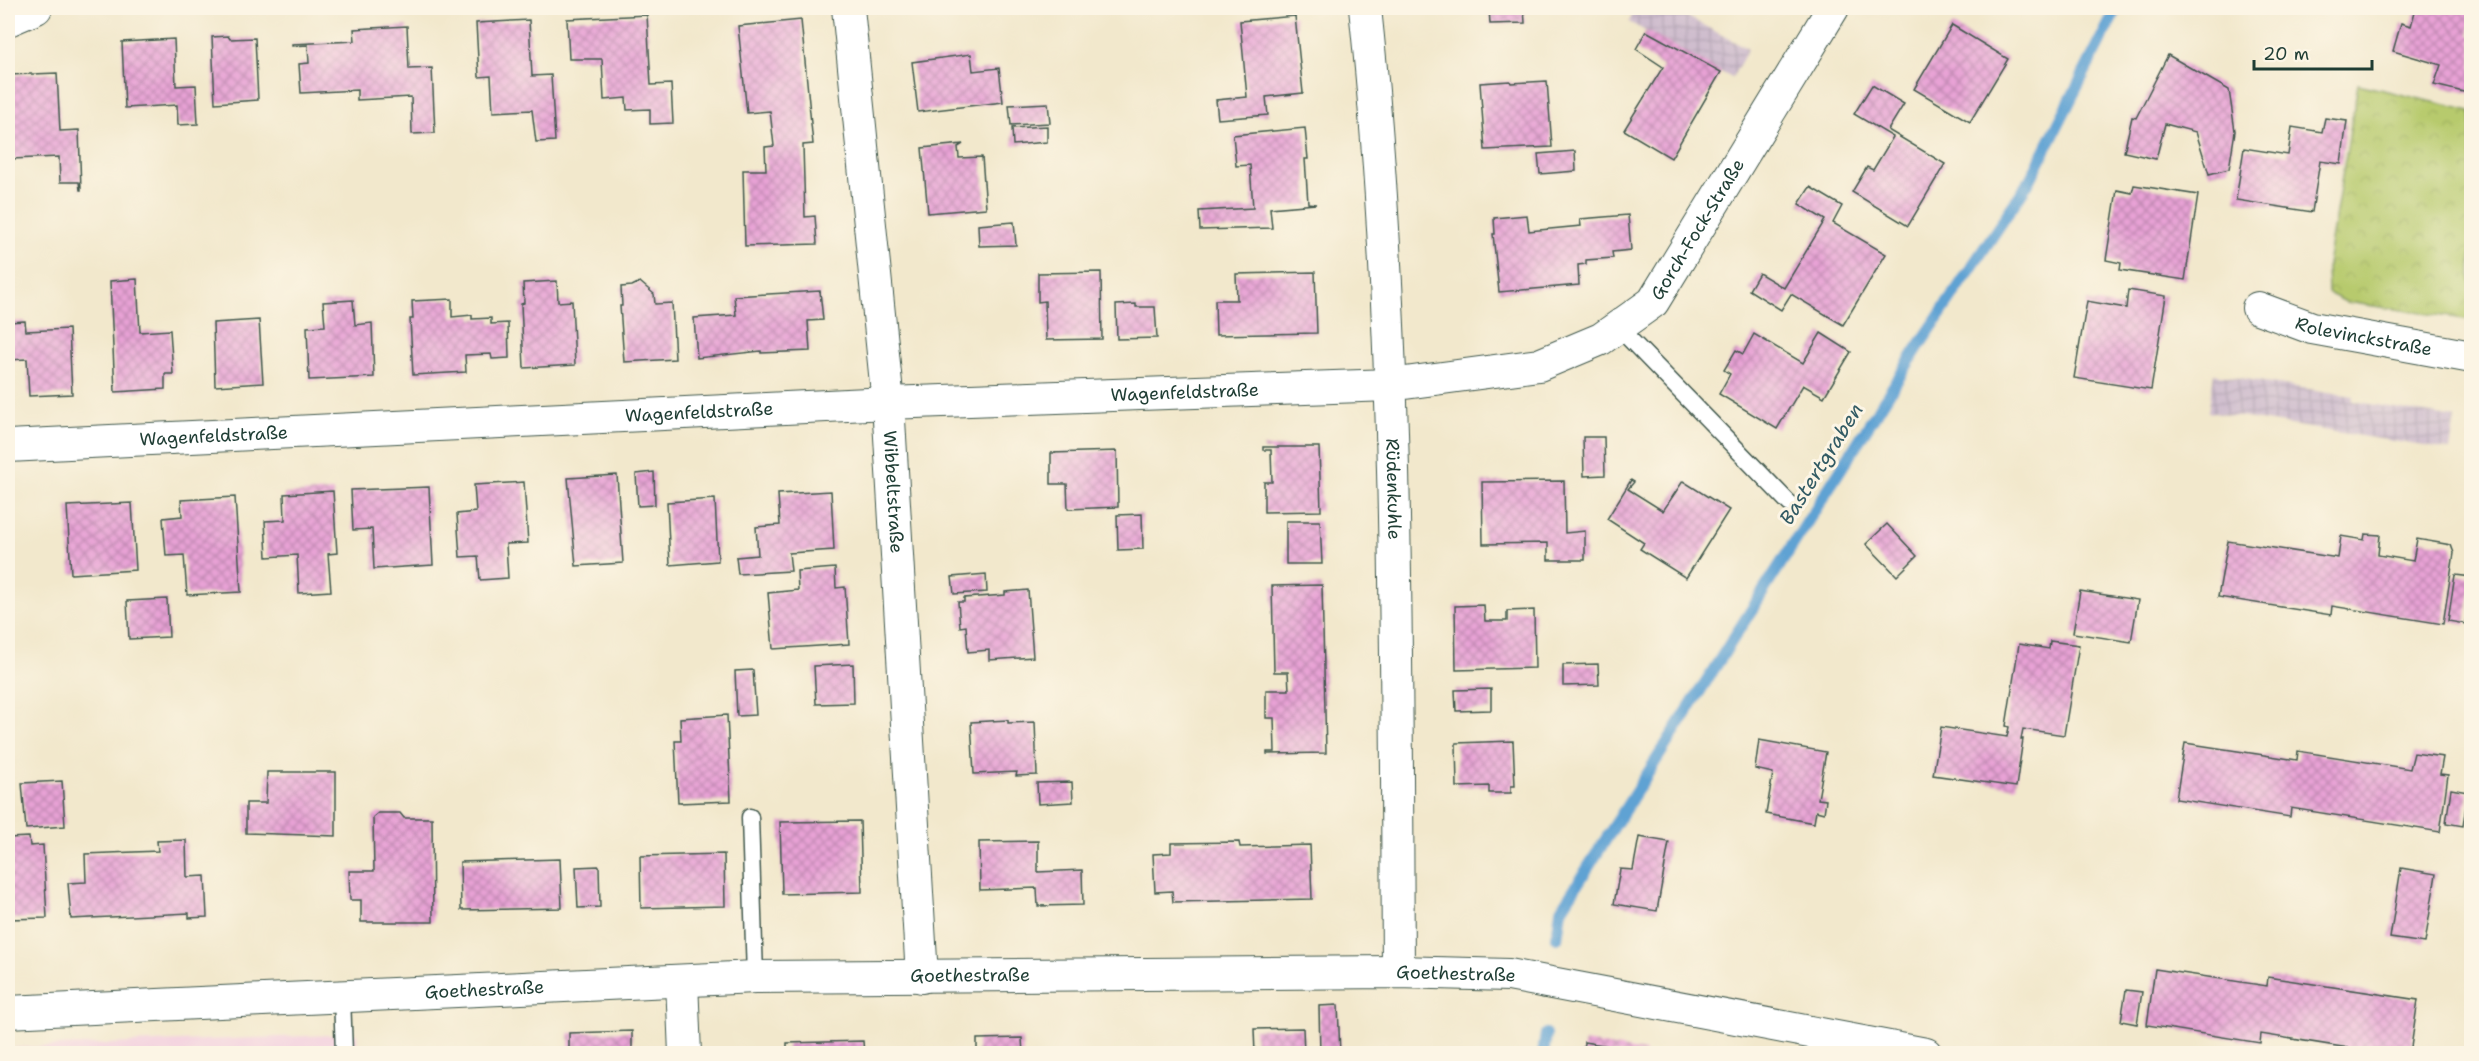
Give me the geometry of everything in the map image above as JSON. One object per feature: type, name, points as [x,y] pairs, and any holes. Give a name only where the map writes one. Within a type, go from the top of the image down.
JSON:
[{"type":"street","points":[[8,20],[36,8]]},
{"type":"street","name":"Wibbeltstraße","points":[[848,8],[888,403],[922,976]]},
{"type":"street","name":"Rüdenkuhle","points":[[1365,8],[1382,218],[1390,386],[1395,538],[1398,972]]},
{"type":"street","name":"Gorch-Fock-Straße","points":[[1390,386],[1539,365],[1601,339],[1653,302],[1833,8]]},
{"type":"street","name":"Rolevinckstraße","points":[[2258,308],[2312,328],[2472,357]]},
{"type":"street","name":"Wagenfeldstraße","points":[[8,446],[888,403],[1390,386]]},
{"type":"street","name":"Goethestraße","points":[[8,1012],[342,994],[755,977],[1398,972],[1509,975],[1839,1046],[1926,1053]]},
{"type":"street","points":[[682,981],[685,1053]]},
{"type":"lane","points":[[1617,327],[1790,504]]},
{"type":"lane","points":[[750,817],[755,977]]},
{"type":"lane","points":[[342,994],[344,1053]]},
{"type":"shaded area","points":[[1636,8],[1671,8],[1748,49],[1732,78],[1629,22]]},
{"type":"shaded area","points":[[2214,374],[2353,396],[2352,401],[2455,418],[2450,450],[2208,412]]},
{"type":"shaded area","points":[[357,1034],[358,1053],[8,1054],[8,1048]]},
{"type":"green space","points":[[2358,84],[2471,111],[2471,320],[2346,302],[2328,293],[2327,264]]},
{"type":"building","points":[[1489,8],[1524,8],[1525,23],[1490,24]]},
{"type":"building","points":[[2416,8],[2472,8],[2469,35],[2472,36],[2472,94],[2434,85],[2441,65],[2393,51],[2401,23],[2411,26]]},
{"type":"building","points":[[647,15],[651,85],[671,84],[673,123],[650,124],[650,109],[627,110],[626,98],[604,100],[602,59],[569,59],[567,19]]},
{"type":"building","points":[[1295,16],[1303,93],[1266,97],[1268,115],[1218,119],[1216,100],[1247,97],[1240,21]]},
{"type":"building","points":[[529,20],[532,76],[551,75],[555,141],[536,142],[532,110],[493,112],[491,76],[479,77],[476,23]]},
{"type":"building","points":[[801,20],[813,144],[803,145],[805,217],[815,216],[817,244],[745,246],[743,170],[766,170],[765,147],[774,146],[770,111],[747,113],[738,26]]},
{"type":"building","points":[[1952,25],[2008,59],[1970,122],[1914,89]]},
{"type":"building","points":[[407,26],[409,69],[432,68],[435,133],[412,134],[411,97],[357,100],[357,90],[301,93],[299,64],[309,63],[308,45],[292,46],[292,44],[355,41],[354,29]]},
{"type":"building","points":[[1646,31],[1721,72],[1671,158],[1624,130],[1663,67],[1636,49]]},
{"type":"building","points":[[228,36],[230,39],[255,38],[258,100],[215,103],[212,37]]},
{"type":"building","points":[[174,39],[176,86],[196,85],[198,124],[178,125],[177,105],[125,108],[122,42]]},
{"type":"building","points":[[971,54],[973,71],[999,68],[1003,102],[918,112],[912,62]]},
{"type":"building","points":[[2168,55],[2229,90],[2235,131],[2229,169],[2209,174],[2196,132],[2165,124],[2156,159],[2124,152],[2132,117],[2136,118]]},
{"type":"building","points":[[57,73],[60,131],[79,130],[81,190],[79,182],[60,182],[59,157],[11,159],[11,156],[8,156],[8,75]]},
{"type":"building","points":[[1510,81],[1511,83],[1547,81],[1552,147],[1485,150],[1480,83]]},
{"type":"building","points":[[1872,85],[1904,104],[1888,130],[1945,164],[1908,226],[1852,192],[1867,167],[1873,170],[1893,137],[1854,114]]},
{"type":"building","points":[[1048,103],[1050,123],[1011,125],[1009,105]]},
{"type":"building","points":[[2325,118],[2347,121],[2341,164],[2320,161],[2312,212],[2236,200],[2244,148],[2288,155],[2292,127],[2322,132]]},
{"type":"building","points":[[1047,126],[1047,142],[1013,145],[1012,128]]},
{"type":"building","points":[[1305,128],[1308,203],[1316,204],[1270,208],[1272,228],[1200,230],[1199,211],[1253,208],[1250,165],[1236,166],[1233,135]]},
{"type":"building","points":[[963,144],[958,147],[959,158],[982,157],[986,208],[928,213],[922,148]]},
{"type":"building","points":[[1575,151],[1576,171],[1540,174],[1538,154]]},
{"type":"building","points":[[2134,185],[2198,195],[2185,280],[2120,270],[2121,263],[2106,260],[2117,190],[2132,193]]},
{"type":"building","points":[[1810,187],[1842,206],[1833,223],[1886,254],[1843,325],[1791,294],[1781,310],[1749,290],[1759,273],[1784,288],[1825,220],[1799,204]]},
{"type":"building","points":[[1527,215],[1529,231],[1581,226],[1580,219],[1628,215],[1631,250],[1612,252],[1613,258],[1586,260],[1586,264],[1578,265],[1579,285],[1499,292],[1493,234],[1495,234],[1494,218]]},
{"type":"building","points":[[1014,222],[1016,245],[979,246],[978,225]]},
{"type":"building","points":[[1101,272],[1102,339],[1046,340],[1045,301],[1038,302],[1038,273]]},
{"type":"building","points":[[1315,272],[1317,333],[1216,335],[1215,300],[1237,300],[1236,274]]},
{"type":"building","points":[[137,279],[140,332],[170,330],[173,374],[165,374],[165,389],[115,392],[110,281]]},
{"type":"building","points":[[557,281],[558,302],[572,301],[575,365],[524,368],[521,304],[524,303],[523,283]]},
{"type":"building","points":[[640,282],[654,294],[655,304],[672,303],[675,359],[624,362],[621,287],[632,286]]},
{"type":"building","points":[[2128,290],[2166,296],[2151,390],[2074,378],[2087,301],[2126,308]]},
{"type":"building","points":[[820,291],[823,320],[808,321],[810,351],[761,353],[761,351],[697,358],[694,318],[736,315],[734,296]]},
{"type":"building","points":[[452,299],[452,317],[472,315],[472,319],[491,318],[491,324],[508,323],[509,358],[492,359],[491,354],[465,355],[466,372],[413,375],[410,319],[413,319],[412,301]]},
{"type":"building","points":[[353,300],[355,325],[372,323],[374,377],[309,380],[307,327],[325,326],[323,302]]},
{"type":"building","points":[[1136,304],[1136,307],[1155,307],[1157,338],[1117,339],[1116,305]]},
{"type":"building","points":[[259,320],[263,383],[215,386],[213,323]]},
{"type":"building","points":[[25,321],[26,331],[69,329],[72,394],[29,396],[27,359],[8,360],[8,322]]},
{"type":"building","points":[[1821,333],[1851,352],[1824,397],[1803,385],[1777,429],[1719,394],[1730,374],[1724,370],[1736,350],[1743,354],[1754,334],[1803,363]]},
{"type":"building","points":[[1583,437],[1604,437],[1605,475],[1584,476]]},
{"type":"building","points":[[1263,447],[1319,447],[1321,511],[1264,512],[1264,482],[1272,482],[1271,450],[1263,450]]},
{"type":"building","points":[[1117,451],[1118,507],[1068,509],[1067,484],[1051,484],[1051,453]]},
{"type":"building","points":[[654,472],[655,505],[638,506],[636,474]]},
{"type":"building","points":[[617,475],[623,563],[576,566],[568,478]]},
{"type":"building","points":[[1631,480],[1634,482],[1628,489],[1663,511],[1683,481],[1729,510],[1686,578],[1640,549],[1644,543],[1607,519]]},
{"type":"building","points":[[1564,481],[1565,533],[1585,531],[1585,560],[1548,560],[1548,543],[1483,544],[1482,482]]},
{"type":"building","points":[[524,482],[528,543],[506,544],[508,578],[480,580],[478,556],[460,557],[457,514],[476,512],[474,485]]},
{"type":"building","points":[[429,487],[433,565],[374,569],[372,529],[353,530],[351,490]]},
{"type":"building","points":[[333,491],[337,553],[328,554],[331,591],[299,593],[297,555],[267,557],[265,521],[285,520],[284,494]]},
{"type":"building","points":[[831,491],[834,550],[789,553],[791,571],[738,574],[736,557],[758,555],[756,527],[780,525],[778,494]]},
{"type":"building","points":[[235,497],[241,592],[187,595],[184,555],[166,556],[163,518],[182,516],[181,500]]},
{"type":"building","points":[[715,499],[718,561],[670,565],[667,502]]},
{"type":"building","points":[[132,503],[136,570],[71,574],[67,506]]},
{"type":"building","points":[[1142,514],[1143,549],[1118,550],[1117,515]]},
{"type":"building","points":[[1286,521],[1320,521],[1322,564],[1286,564]]},
{"type":"building","points":[[1887,524],[1917,556],[1897,576],[1866,544]]},
{"type":"building","points":[[2365,534],[2380,535],[2378,555],[2413,561],[2417,539],[2451,545],[2454,553],[2443,624],[2332,606],[2331,615],[2218,597],[2228,541],[2338,558],[2341,536],[2364,540]]},
{"type":"building","points":[[835,568],[836,588],[845,587],[849,644],[773,649],[768,593],[798,590],[797,571]]},
{"type":"building","points":[[986,574],[987,592],[954,594],[952,577]]},
{"type":"building","points":[[2455,575],[2472,577],[2465,624],[2448,621]]},
{"type":"building","points":[[1322,585],[1326,753],[1267,754],[1267,752],[1275,752],[1274,718],[1266,718],[1266,690],[1289,690],[1288,672],[1274,672],[1272,586]]},
{"type":"building","points":[[1028,590],[1033,657],[989,660],[989,650],[968,652],[966,626],[960,627],[958,602],[964,602],[964,598],[1005,595],[1005,592]]},
{"type":"building","points":[[2080,591],[2138,600],[2131,642],[2073,633]]},
{"type":"building","points":[[167,599],[169,637],[129,639],[127,601]]},
{"type":"building","points":[[1484,605],[1485,621],[1507,621],[1507,611],[1534,610],[1535,668],[1456,670],[1455,606]]},
{"type":"building","points":[[2050,641],[2079,645],[2064,735],[2023,729],[2016,787],[1933,775],[1941,727],[2007,737],[2009,727],[2006,726],[2019,644],[2049,649]]},
{"type":"building","points":[[853,664],[854,703],[816,704],[814,666]]},
{"type":"building","points":[[1598,664],[1599,685],[1563,686],[1563,665]]},
{"type":"building","points":[[753,670],[756,715],[737,716],[735,671]]},
{"type":"building","points":[[1491,689],[1491,710],[1456,711],[1455,690]]},
{"type":"building","points":[[727,715],[731,801],[678,803],[675,741],[681,741],[680,718]]},
{"type":"building","points":[[1008,720],[1008,723],[1035,722],[1037,775],[1016,776],[1017,772],[974,774],[971,722]]},
{"type":"building","points":[[1759,740],[1826,752],[1818,799],[1826,800],[1824,813],[1816,811],[1814,823],[1766,814],[1773,773],[1755,769]]},
{"type":"building","points":[[1513,741],[1515,786],[1511,786],[1511,793],[1489,793],[1489,786],[1457,787],[1456,743]]},
{"type":"building","points":[[2185,743],[2297,760],[2298,751],[2410,769],[2414,753],[2443,757],[2440,774],[2448,775],[2440,832],[2291,808],[2290,817],[2176,799]]},
{"type":"building","points":[[267,772],[336,772],[336,836],[246,833],[246,803],[266,803]]},
{"type":"building","points":[[62,781],[65,826],[26,829],[22,783]]},
{"type":"building","points":[[1072,782],[1073,802],[1038,804],[1037,783]]},
{"type":"building","points":[[2451,789],[2468,792],[2463,826],[2446,823]]},
{"type":"building","points":[[378,813],[400,813],[404,818],[432,818],[433,922],[361,922],[361,900],[350,900],[349,871],[374,871],[373,817]]},
{"type":"building","points":[[860,821],[862,892],[782,894],[780,822]]},
{"type":"building","points":[[29,837],[30,846],[43,845],[47,918],[8,919],[8,838]]},
{"type":"building","points":[[1639,837],[1669,842],[1657,911],[1614,904],[1620,869],[1633,870]]},
{"type":"building","points":[[186,840],[187,877],[205,876],[207,917],[189,918],[189,913],[71,919],[68,883],[86,882],[85,854],[158,851],[157,841]]},
{"type":"building","points":[[1038,841],[1038,872],[1082,870],[1083,905],[1038,906],[1037,888],[980,890],[979,842]]},
{"type":"building","points":[[1239,842],[1240,847],[1310,845],[1312,899],[1173,902],[1172,891],[1155,892],[1153,854],[1171,853],[1171,843]]},
{"type":"building","points":[[724,854],[725,906],[641,908],[640,856]]},
{"type":"building","points":[[560,859],[562,908],[461,910],[460,862]]},
{"type":"building","points":[[599,866],[600,907],[578,908],[576,867]]},
{"type":"building","points":[[2401,868],[2436,874],[2425,943],[2390,938]]},
{"type":"building","points":[[2155,969],[2267,986],[2268,977],[2418,1000],[2410,1054],[2386,1054],[2261,1034],[2260,1043],[2147,1025]]},
{"type":"building","points":[[2126,990],[2142,992],[2137,1024],[2121,1021]]},
{"type":"building","points":[[1338,1005],[1340,1054],[1320,1054],[1319,1006]]},
{"type":"building","points":[[1303,1028],[1304,1054],[1255,1054],[1254,1029]]},
{"type":"building","points":[[632,1031],[632,1051],[647,1051],[647,1054],[563,1054],[563,1051],[569,1051],[569,1033]]},
{"type":"building","points":[[1022,1038],[1023,1054],[977,1054],[977,1039]]},
{"type":"building","points":[[863,1041],[864,1054],[787,1054],[787,1043]]},
{"type":"building","points":[[1584,1042],[1645,1052],[1645,1054],[1583,1054]]},
{"type":"waterway","name":"Bastertgraben","points":[[1557,938],[1561,910],[1917,349],[2030,180],[2117,8]]},
{"type":"waterway","name":"Bastertgraben","points":[[1543,1054],[1546,1034]]}]
